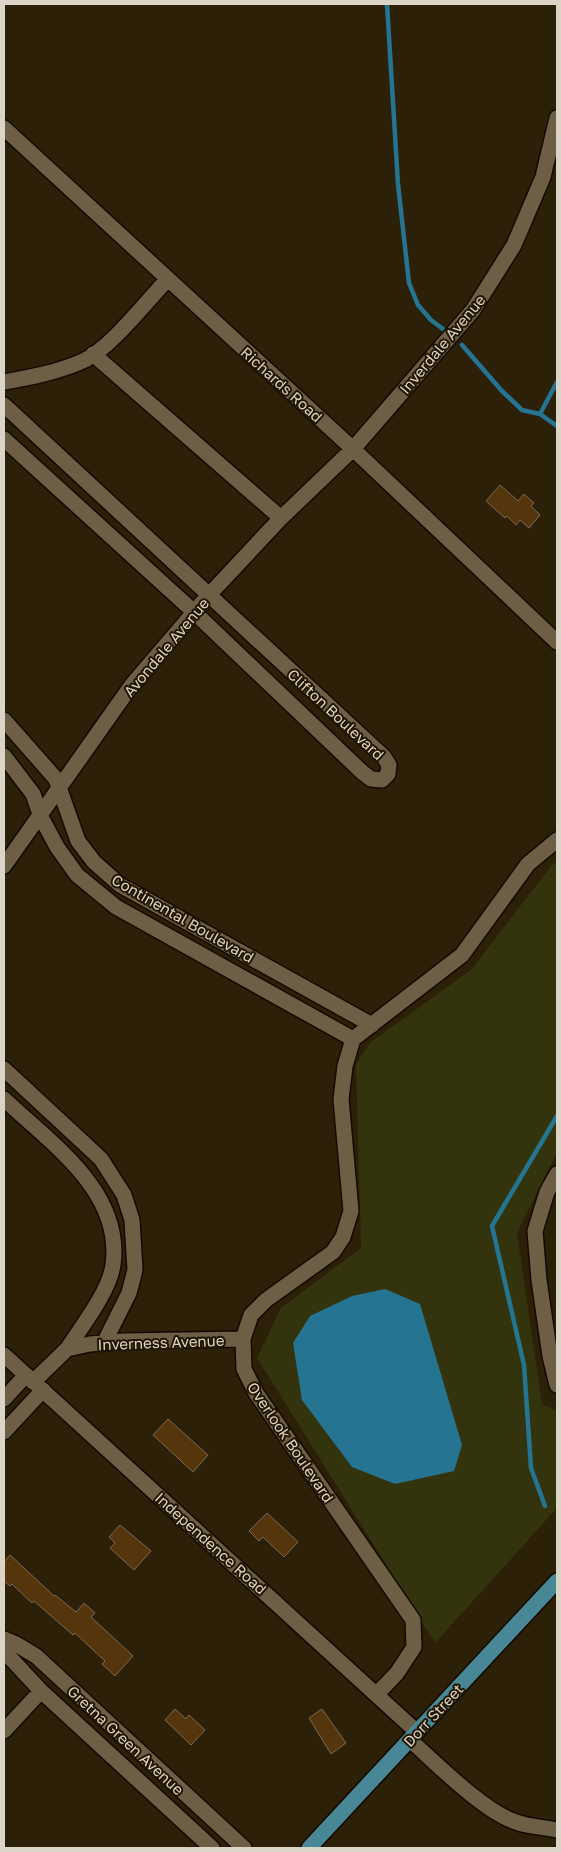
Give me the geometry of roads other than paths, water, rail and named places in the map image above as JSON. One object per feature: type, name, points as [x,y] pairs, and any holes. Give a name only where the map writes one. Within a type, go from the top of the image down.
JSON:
[{"type":"main road","name":"Dorr Street","points":[[309,1848],[557,1581]]},
{"type":"street","name":"Inverdale Avenue","points":[[353,448],[439,350],[483,296],[514,245],[542,177],[557,118]]},
{"type":"street","name":"Richards Road","points":[[4,128],[167,280],[353,448],[557,642]]},
{"type":"street","points":[[4,382],[58,371],[93,354],[111,339],[167,280]]},
{"type":"street","points":[[93,354],[281,518]]},
{"type":"street","name":"Clifton Boulevard","points":[[4,405],[384,757],[388,765],[388,774],[382,780],[370,779],[194,612],[4,439]]},
{"type":"street","name":"Avondale Avenue","points":[[4,866],[131,686],[208,596],[281,518],[353,448]]},
{"type":"street","name":"Continental Boulevard","points":[[4,720],[56,779],[78,841],[94,862],[120,885],[372,1025]]},
{"type":"street","name":"Continental Boulevard","points":[[4,756],[34,794],[41,816],[57,848],[77,875],[116,908],[353,1039]]},
{"type":"street","points":[[353,1039],[462,955],[528,864],[557,840]]},
{"type":"street","name":"Overlook Boulevard","points":[[353,1039],[345,1066],[341,1099],[350,1211],[343,1237],[333,1252],[266,1300],[251,1315],[243,1339],[244,1369],[256,1393],[412,1620],[414,1647],[397,1673],[377,1694]]},
{"type":"street","points":[[4,1069],[101,1159],[124,1195],[132,1220],[135,1270],[129,1293],[104,1343]]},
{"type":"street","points":[[4,1100],[83,1174],[101,1200],[112,1231],[113,1266],[98,1302],[67,1349],[34,1382],[4,1432]]},
{"type":"street","points":[[557,1174],[547,1192],[535,1231],[539,1280],[550,1356],[557,1385]]},
{"type":"street","name":"Inverness Avenue","points":[[67,1349],[104,1343],[243,1339]]},
{"type":"street","name":"Independence Road","points":[[4,1354],[377,1694],[413,1736],[461,1786],[514,1822],[557,1830]]},
{"type":"street","points":[[4,1399],[34,1382]]},
{"type":"street","name":"Gretna Green Avenue","points":[[4,1639],[16,1644],[43,1662],[244,1848]]},
{"type":"street","name":"Gretna Green Avenue","points":[[4,1651],[46,1696],[212,1848]]},
{"type":"street","points":[[28,1678],[43,1662]]},
{"type":"street","points":[[4,1731],[46,1696],[67,1684]]},
{"type":"water","points":[[385,1289],[420,1304],[462,1445],[454,1471],[395,1484],[352,1467],[302,1400],[293,1343],[310,1316],[352,1296]]},
{"type":"waterway","points":[[387,4],[398,184],[409,283],[418,305],[431,320],[443,329]]},
{"type":"waterway","points":[[462,345],[502,391],[522,410],[540,414]]},
{"type":"waterway","points":[[557,382],[540,414],[557,426]]},
{"type":"waterway","points":[[545,1506],[531,1468],[524,1365],[492,1226],[557,1116]]}]
